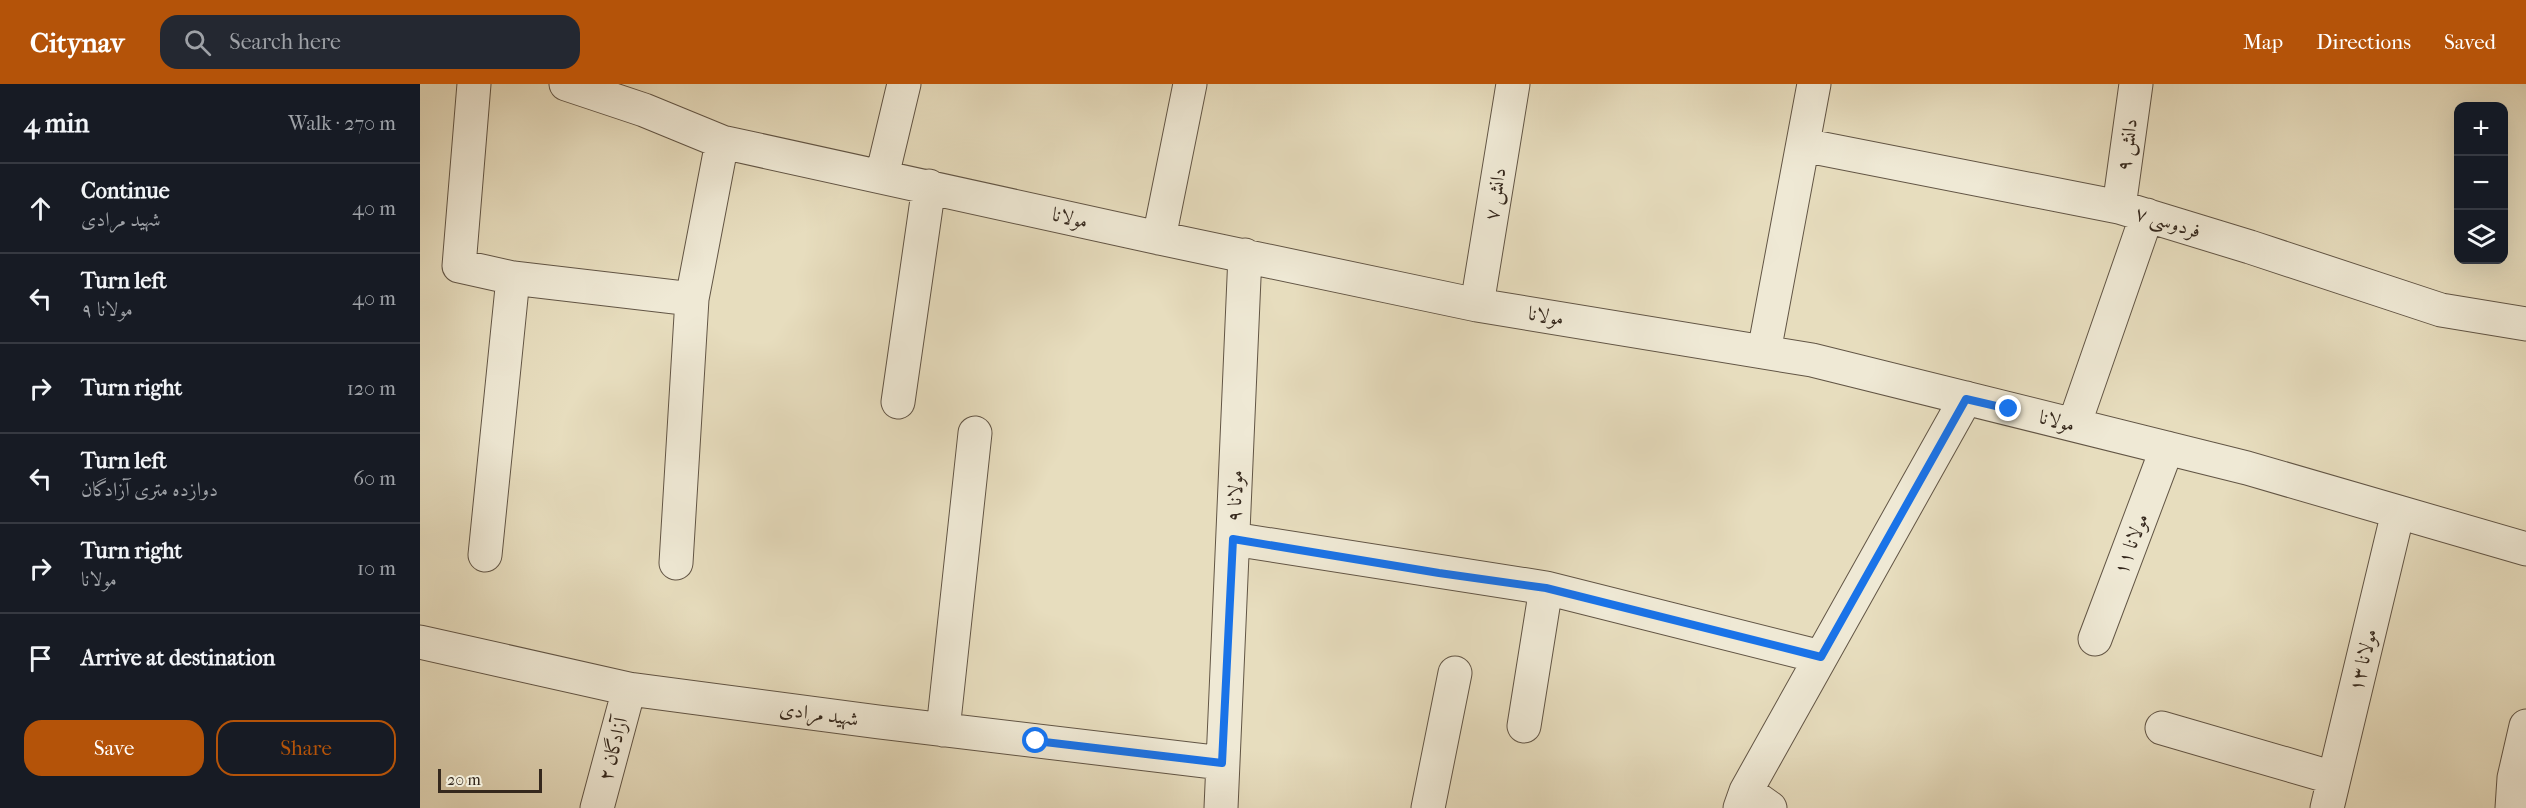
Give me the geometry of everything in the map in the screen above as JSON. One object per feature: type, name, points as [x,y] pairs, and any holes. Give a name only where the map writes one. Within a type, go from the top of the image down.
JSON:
[{"type":"street","points":[[474,84],[459,266],[513,278],[692,299]]},
{"type":"street","name":"مولانا","points":[[566,84],[648,97],[722,142],[1159,238],[1477,304],[1812,360],[2247,468],[2526,549]]},
{"type":"street","points":[[882,176],[904,84]]},
{"type":"street","points":[[1159,238],[1190,84]]},
{"type":"street","name":"دانش ۷","points":[[1477,304],[1513,84]]},
{"type":"street","points":[[1764,352],[1814,84]]},
{"type":"street","name":"دانش ۹","points":[[2074,425],[2133,211],[2136,84]]},
{"type":"street","points":[[676,563],[692,299],[722,142]]},
{"type":"street","name":"فردوسی ۷","points":[[1803,146],[2133,211],[2441,310],[2526,324]]},
{"type":"street","points":[[898,402],[929,186]]},
{"type":"street","name":"مولانا ۹","points":[[1221,808],[1245,255]]},
{"type":"street","points":[[485,555],[513,278]]},
{"type":"street","points":[[1752,802],[1821,657],[1966,399]]},
{"type":"street","points":[[943,730],[975,433]]},
{"type":"street","name":"مولانا ۱۱","points":[[2095,639],[2167,448]]},
{"type":"street","name":"مولانا ۱۳","points":[[2331,793],[2398,512]]},
{"type":"street","points":[[1233,539],[1546,588],[1821,657]]},
{"type":"street","points":[[1524,726],[1546,588]]},
{"type":"street","name":"شهید مرادی","points":[[420,642],[629,689],[943,730],[1222,763]]},
{"type":"street","points":[[1428,808],[1455,673]]},
{"type":"street","name":"آزادگان ۲","points":[[597,808],[629,689]]},
{"type":"street","points":[[2512,808],[2514,778],[2526,726]]},
{"type":"street","points":[[2162,728],[2331,793]]},
{"type":"route","points":[[1036,741],[1222,763],[1233,539],[1546,588],[1821,657],[1966,399],[2009,409]]}]
